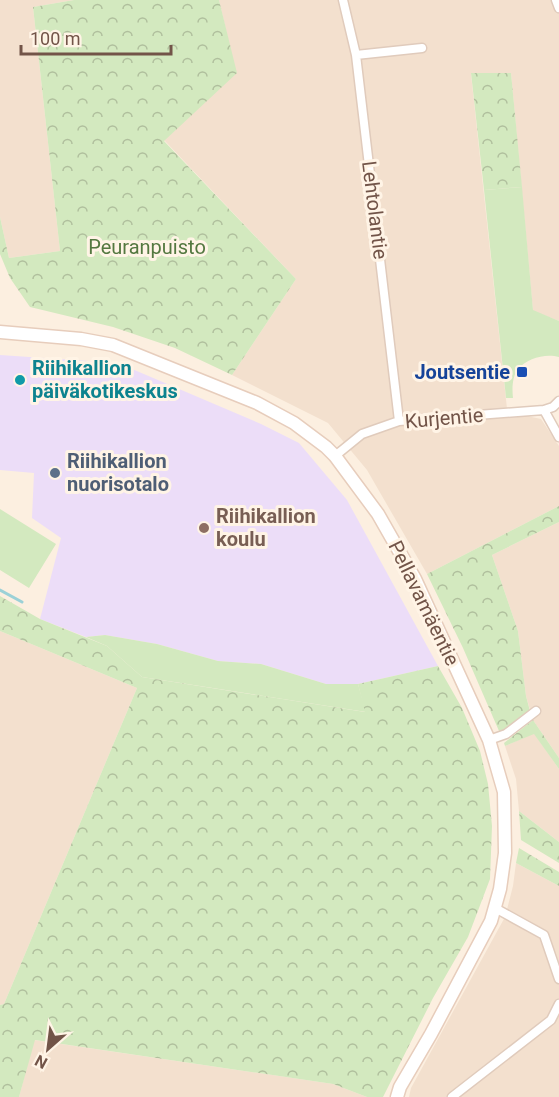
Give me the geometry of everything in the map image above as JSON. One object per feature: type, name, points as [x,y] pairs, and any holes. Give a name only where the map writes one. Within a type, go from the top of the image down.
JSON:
[{"type":"street","name":"Lehtolantie","points":[[343,0],[356,55],[399,421]]},
{"type":"street","points":[[556,0],[559,8]]},
{"type":"street","points":[[356,55],[422,48]]},
{"type":"street","name":"Pellavamäentie","points":[[0,332],[88,340],[113,345],[267,408],[313,436],[336,456],[378,514],[415,579],[489,740],[504,792],[506,853],[500,889],[491,921],[397,1097]]},
{"type":"street","name":"Kurjentie","points":[[336,456],[362,434],[399,421],[544,410],[553,407],[559,401]]},
{"type":"street","points":[[544,410],[559,436]]},
{"type":"street","points":[[489,740],[507,734],[536,711]]},
{"type":"street","points":[[495,908],[544,935],[559,979]]},
{"type":"street","points":[[452,1097],[551,1020],[559,1004]]},
{"type":"shaded area","points":[[0,0],[74,0],[33,7],[60,251],[9,258],[0,217]]},
{"type":"shaded area","points":[[219,0],[559,0],[559,321],[533,311],[511,73],[471,74],[508,418],[527,416],[541,419],[559,446],[559,506],[427,574],[367,470],[328,423],[232,375],[296,279],[164,140],[236,73]]},
{"type":"shaded area","name":"Riihikallion koulu","points":[[0,355],[118,363],[261,424],[299,443],[347,500],[438,666],[358,684],[326,684],[261,664],[218,661],[157,644],[105,635],[86,637],[40,619],[61,538],[32,518],[34,473],[0,470]]},
{"type":"shaded area","points":[[559,522],[559,758],[533,720],[526,696],[518,631],[492,555]]},
{"type":"shaded area","points":[[0,631],[137,688],[4,1004],[0,1005]]},
{"type":"shaded area","points":[[534,733],[559,769],[559,842],[519,811],[516,779],[505,746]]},
{"type":"shaded area","points":[[516,863],[559,886],[559,1097],[409,1097],[411,1088],[505,917]]},
{"type":"shaded area","points":[[34,1040],[333,1084],[367,1097],[19,1097]]},
{"type":"green space","name":"Peuranpuisto","points":[[74,0],[219,0],[237,73],[164,141],[296,279],[232,375],[175,348],[113,327],[30,307],[10,278],[0,254],[0,217],[9,258],[60,251],[33,7]]},
{"type":"green space","points":[[471,73],[511,73],[522,187],[484,190]]},
{"type":"green space","points":[[522,187],[533,310],[559,321],[559,357],[537,357],[522,365],[514,379],[513,398],[506,398],[484,190]]},
{"type":"green space","points":[[559,506],[559,522],[492,555],[518,631],[530,711],[505,730],[499,731],[463,648],[427,574]]},
{"type":"green space","points":[[0,509],[56,544],[29,588],[0,570]]},
{"type":"green space","points":[[0,596],[40,619],[107,646],[142,677],[365,712],[358,684],[438,666],[462,708],[480,751],[488,784],[492,826],[490,879],[468,937],[433,998],[383,1097],[367,1097],[333,1084],[35,1040],[19,1097],[0,1097],[0,1005],[4,1004],[137,688],[0,631]]},
{"type":"green space","points":[[105,635],[157,644],[218,661],[261,664],[326,684],[358,684],[366,712],[142,677],[107,646],[86,637]]},
{"type":"green space","points":[[533,720],[559,758],[559,769],[534,734],[505,746],[504,743]]},
{"type":"green space","points":[[519,811],[559,842],[559,863],[521,840]]},
{"type":"green space","points":[[519,848],[559,872],[559,886],[516,863]]},
{"type":"waterway","points":[[0,590],[22,602]]},
{"type":"place","name":"Joutsentie","points":[[522,372]]},
{"type":"place","name":"Riihikallion päiväkotikeskus","points":[[20,380]]},
{"type":"place","name":"Riihikallion nuorisotalo","points":[[55,473]]},
{"type":"place","name":"Riihikallion koulu","points":[[204,528]]}]
